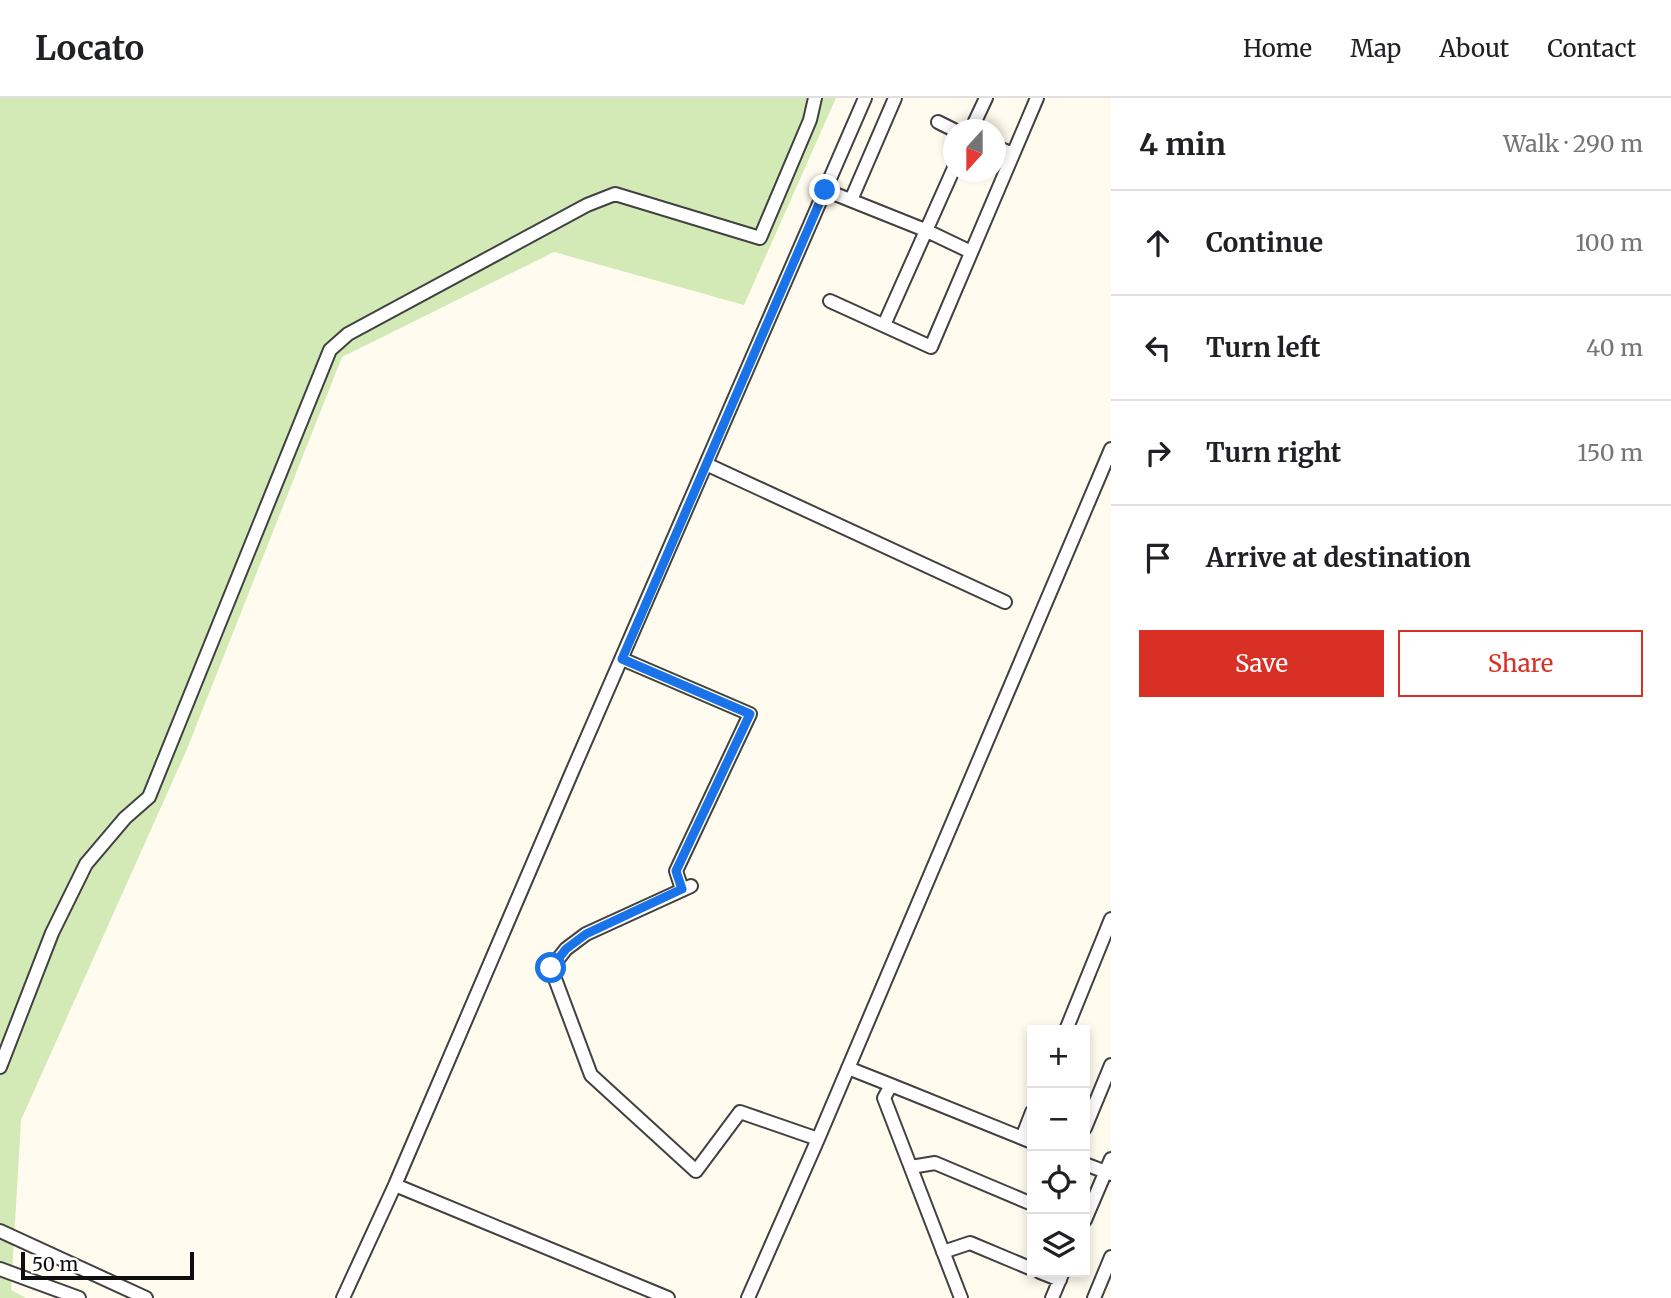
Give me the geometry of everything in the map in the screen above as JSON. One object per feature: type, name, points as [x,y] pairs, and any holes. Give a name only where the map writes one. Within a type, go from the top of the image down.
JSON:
[{"type":"lane","points":[[0,1067],[52,933],[86,864],[125,818],[149,797],[330,350],[348,334],[587,205],[615,194],[760,238],[810,120],[816,98]]},
{"type":"lane","points":[[343,1298],[395,1185],[865,98]]},
{"type":"lane","points":[[851,200],[895,98]]},
{"type":"lane","points":[[976,119],[986,98]]},
{"type":"lane","points":[[830,301],[931,348],[1037,98]]},
{"type":"lane","points":[[938,122],[943,124]]},
{"type":"lane","points":[[1006,151],[1013,154]]},
{"type":"lane","points":[[884,325],[947,182]]},
{"type":"lane","points":[[825,190],[925,230],[971,252]]},
{"type":"lane","points":[[748,1298],[1111,449]]},
{"type":"lane","points":[[706,464],[1005,601]]},
{"type":"lane","points":[[622,659],[750,714],[676,871],[686,887],[586,934],[566,949],[551,968],[591,1075],[696,1171],[740,1112],[818,1139]]},
{"type":"lane","points":[[1068,1025],[1107,940],[1111,919]]},
{"type":"lane","points":[[1090,1116],[1111,1065]]},
{"type":"lane","points":[[848,1068],[1027,1140]]},
{"type":"lane","points":[[891,1085],[884,1098],[961,1298]]},
{"type":"lane","points":[[1088,1214],[1108,1173],[1111,1159]]},
{"type":"lane","points":[[911,1167],[935,1163],[1027,1202]]},
{"type":"lane","points":[[1090,1166],[1108,1173]]},
{"type":"lane","points":[[395,1185],[668,1298]]},
{"type":"lane","points":[[0,1231],[146,1298]]},
{"type":"lane","points":[[943,1252],[970,1243],[1027,1267]]},
{"type":"lane","points":[[1094,1298],[1111,1257]]},
{"type":"lane","points":[[0,1269],[79,1298]]},
{"type":"lane","points":[[1052,1298],[1062,1277]]},
{"type":"green space","points":[[0,98],[836,98],[744,305],[554,252],[342,357],[187,749],[21,1120],[11,1290],[26,1298],[0,1298]]},
{"type":"route","points":[[551,968],[566,949],[586,934],[682,889],[676,871],[750,714],[622,659],[825,190]]}]
